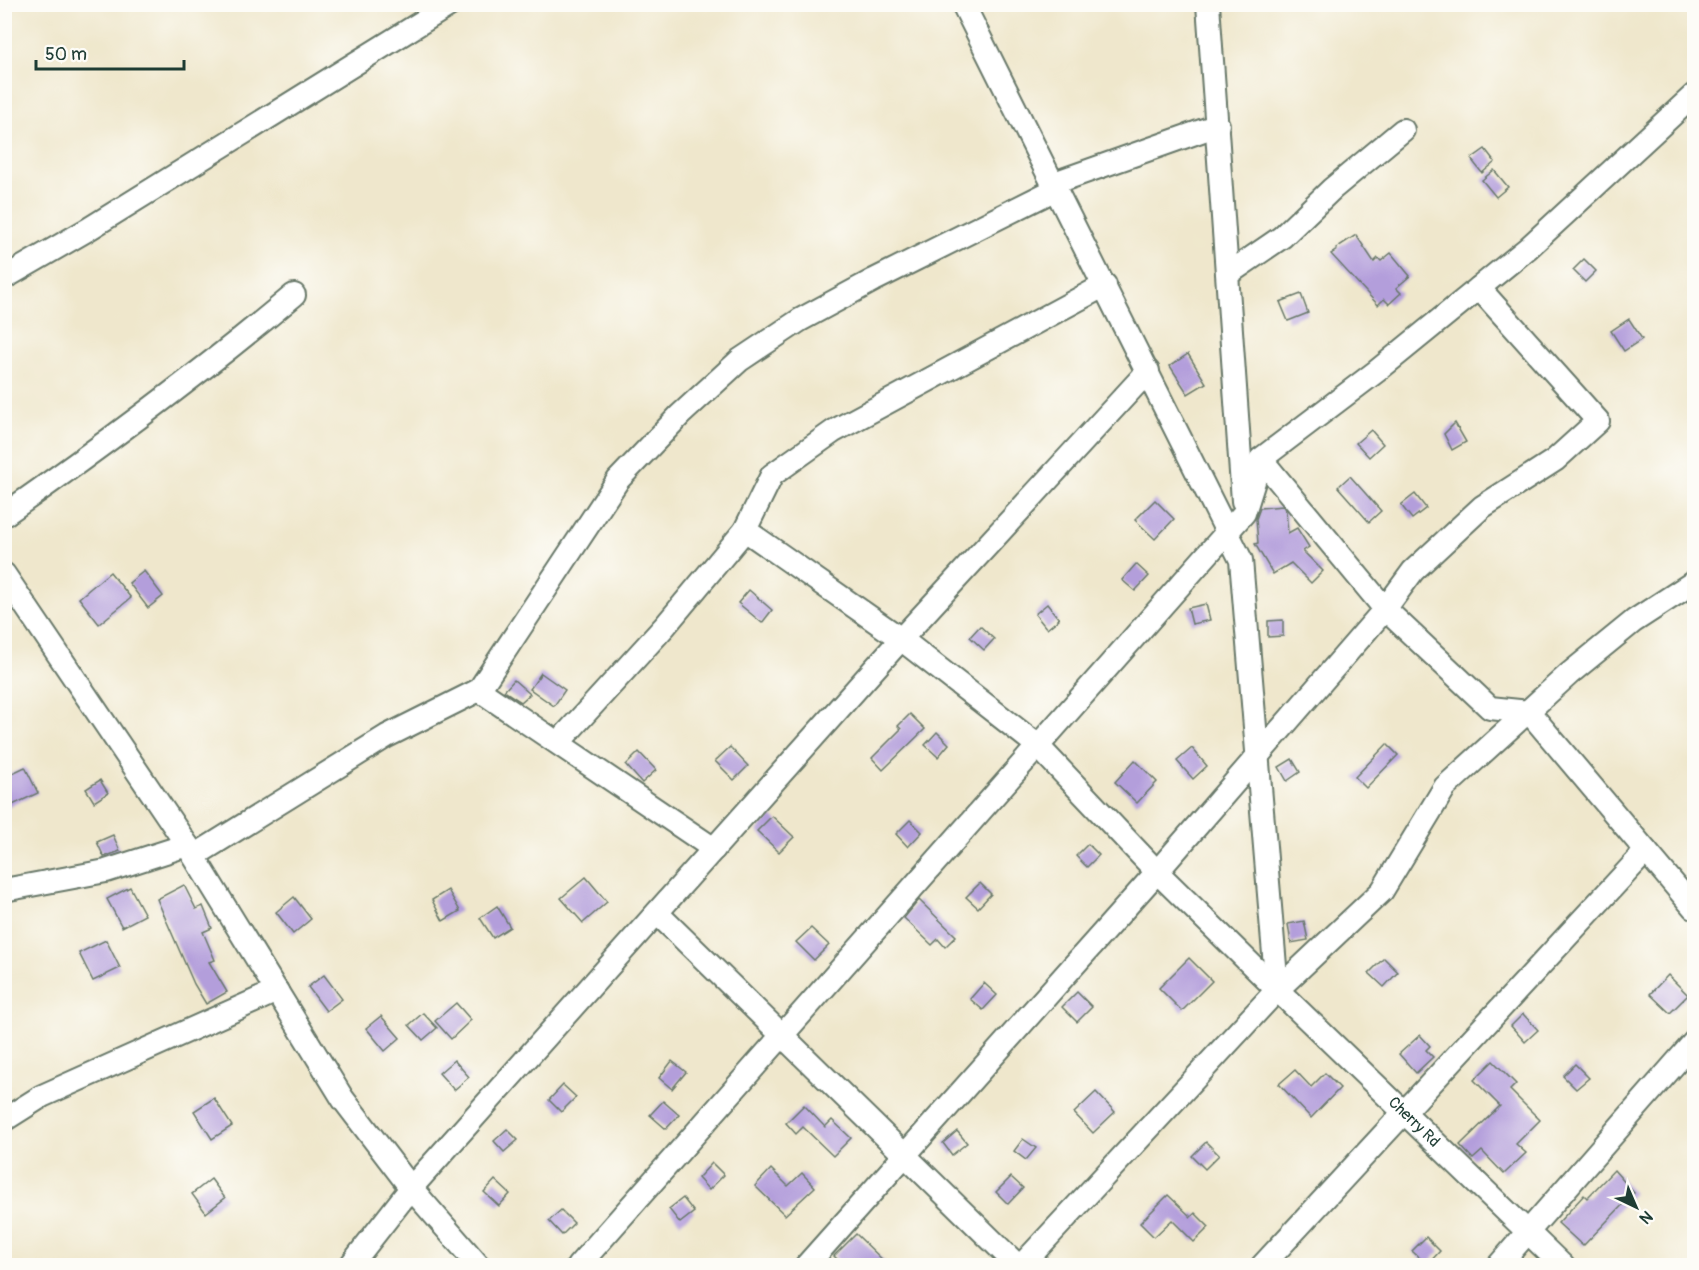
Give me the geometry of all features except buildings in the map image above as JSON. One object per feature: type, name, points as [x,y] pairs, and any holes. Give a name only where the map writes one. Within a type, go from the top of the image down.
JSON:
[{"type":"street","points":[[4,278],[87,230],[451,4]]},
{"type":"street","points":[[963,4],[1241,560]]},
{"type":"street","points":[[1208,4],[1244,513],[1241,560],[1259,755],[1270,984]]},
{"type":"street","points":[[578,1266],[1036,745],[1244,513],[1261,459],[1377,371],[1528,248],[1695,96]]},
{"type":"street","points":[[4,890],[106,871],[190,850],[387,735],[479,690],[618,480],[680,414],[740,360],[800,320],[1055,186],[1218,125]]},
{"type":"street","points":[[1228,274],[1282,237],[1332,189],[1402,130]]},
{"type":"street","points":[[558,743],[665,626],[745,530],[772,475],[834,431],[1105,285]]},
{"type":"street","points":[[806,1266],[1157,872],[1385,609],[1413,571],[1482,507],[1555,460],[1598,421],[1479,288]]},
{"type":"street","points":[[4,515],[116,436],[222,355],[294,295]]},
{"type":"street","points":[[350,1266],[411,1188],[901,639],[1148,371]]},
{"type":"street","points":[[1261,459],[1385,609],[1490,708],[1529,712],[1695,909]]},
{"type":"street","name":"Cherry Rd","points":[[745,530],[901,639],[1036,745],[1157,872],[1270,984],[1563,1266]]},
{"type":"street","points":[[4,574],[190,850],[343,1099],[411,1188],[479,1266]]},
{"type":"street","points":[[657,913],[1019,1266],[1270,984],[1382,891],[1445,787],[1569,674],[1634,621],[1695,582]]},
{"type":"street","points":[[479,690],[714,849]]},
{"type":"street","points":[[1262,1266],[1646,851]]},
{"type":"street","points":[[4,1120],[42,1096],[277,991]]},
{"type":"street","points":[[1498,1266],[1695,1042]]}]
